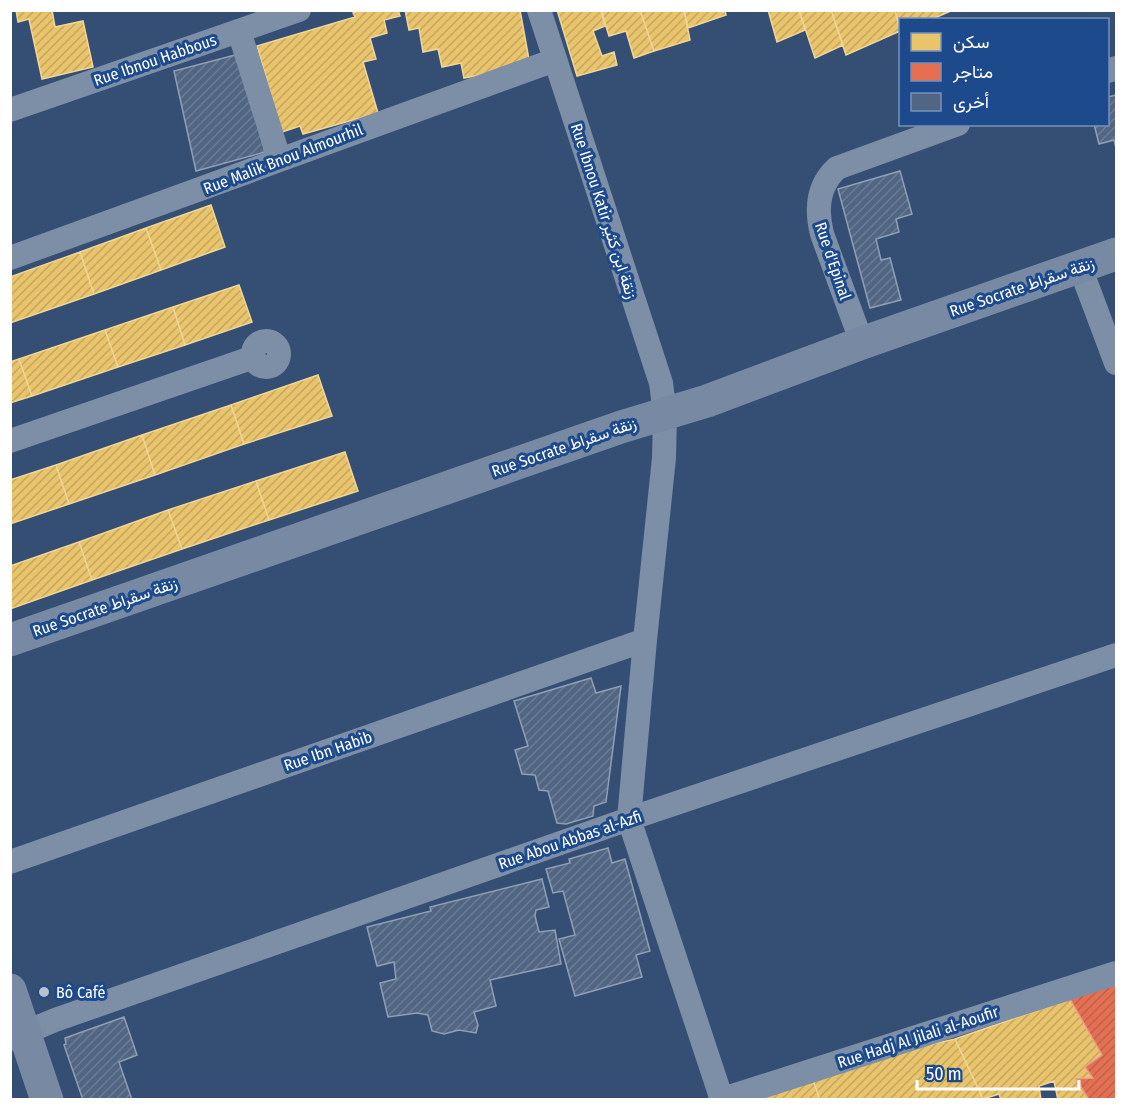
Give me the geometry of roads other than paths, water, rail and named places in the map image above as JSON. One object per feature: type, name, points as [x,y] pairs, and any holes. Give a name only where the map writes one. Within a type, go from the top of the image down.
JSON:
[{"type":"street","name":"Rue Ibnou Habbous","points":[[10,110],[299,10]]},
{"type":"street","name":"Rue Ibnou Katir زنقة ابن كثير","points":[[539,10],[661,383],[664,458],[629,819]]},
{"type":"street","points":[[239,31],[279,158]]},
{"type":"street","name":"Rue Malik Bnou Almourhil","points":[[10,258],[177,200],[279,158],[555,60]]},
{"type":"street","name":"Rue d'Epinal","points":[[861,343],[822,234],[818,217],[822,188],[829,175],[837,168],[952,126]]},
{"type":"street","name":"Rue Socrate زنقة سقراط","points":[[10,640],[707,401],[861,343],[1116,254]]},
{"type":"street","points":[[1080,267],[1116,363]]},
{"type":"street","points":[[10,441],[254,357]]},
{"type":"street","name":"Rue Ibn Habib","points":[[10,862],[645,640]]},
{"type":"street","name":"Rue Abou Abbas al-Azfi","points":[[18,1035],[629,819],[1116,655]]},
{"type":"street","points":[[629,819],[721,1099]]},
{"type":"street","name":"Rue Hadj Al Jilali al-Aoufir","points":[[721,1099],[1116,973]]},
{"type":"street","points":[[10,990],[18,1035],[47,1100]]},
{"type":"place","name":"Bô Café","points":[[44,992]]}]
